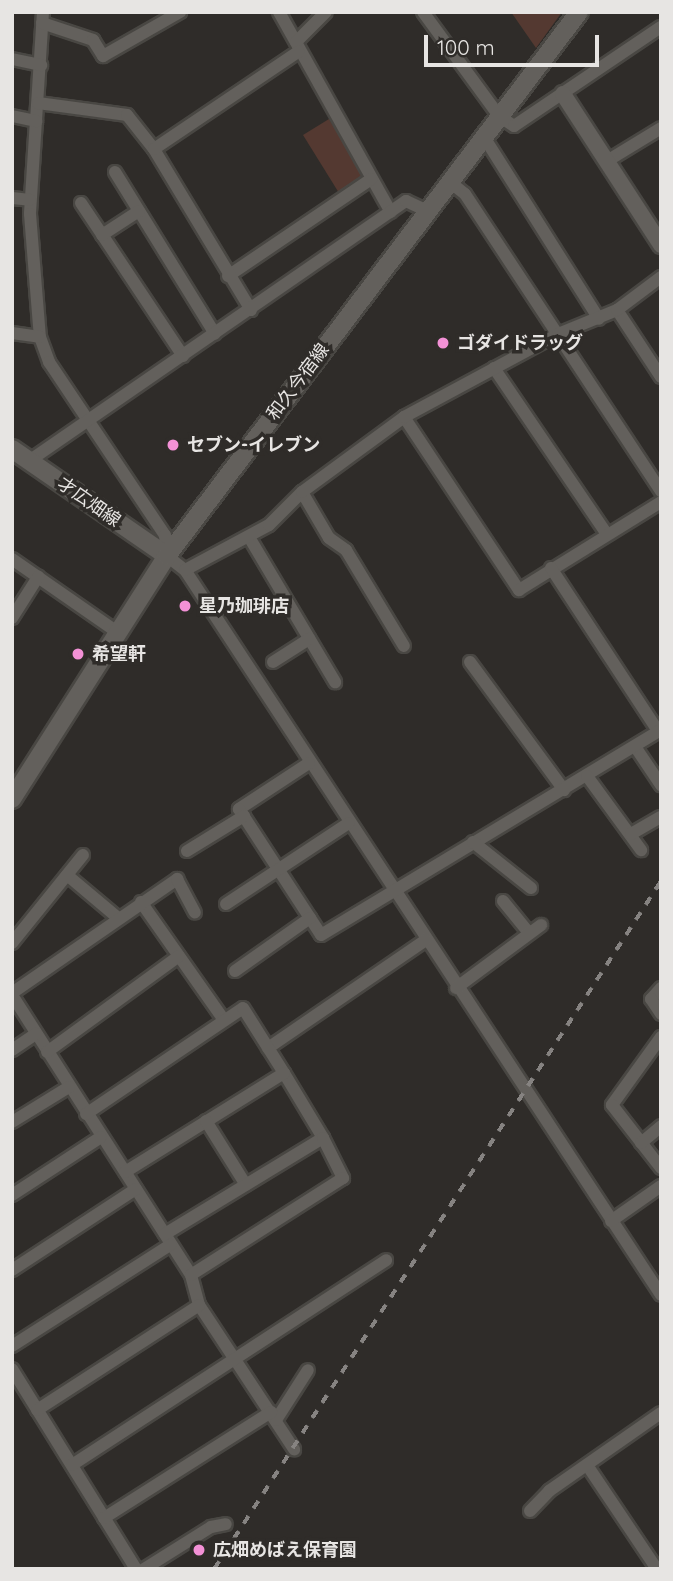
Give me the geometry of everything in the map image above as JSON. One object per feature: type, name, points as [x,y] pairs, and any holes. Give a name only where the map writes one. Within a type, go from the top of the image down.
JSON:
[{"type":"main road","name":"和久今宿線","points":[[12,799],[167,556],[579,12]]},
{"type":"main road","name":"才広畑線","points":[[13,450],[167,556]]},
{"type":"street","points":[[180,12],[103,56],[93,40],[43,17],[30,200],[40,337],[49,362],[87,423],[164,535],[167,556],[185,570],[456,988],[661,1296]]},
{"type":"street","points":[[279,12],[391,212]]},
{"type":"street","points":[[154,149],[297,47],[326,12]]},
{"type":"street","points":[[424,12],[499,116],[514,126],[661,27]]},
{"type":"street","points":[[12,59],[41,65]]},
{"type":"street","points":[[564,94],[607,161],[656,228],[661,245]]},
{"type":"street","points":[[38,103],[127,115],[154,149],[251,310]]},
{"type":"street","points":[[12,116],[36,121]]},
{"type":"street","points":[[607,161],[661,128]]},
{"type":"street","points":[[484,137],[599,319]]},
{"type":"street","points":[[115,172],[215,334]]},
{"type":"street","points":[[228,275],[371,179]]},
{"type":"street","points":[[450,182],[466,194],[661,491]]},
{"type":"street","points":[[12,198],[30,200]]},
{"type":"street","points":[[29,461],[406,201],[427,212]]},
{"type":"street","points":[[81,203],[183,356]]},
{"type":"street","points":[[102,235],[139,211]]},
{"type":"street","points":[[185,570],[249,537],[302,492],[404,417],[558,334],[617,310],[661,277]]},
{"type":"street","points":[[617,310],[661,377]]},
{"type":"street","points":[[12,333],[40,337]]},
{"type":"street","points":[[495,368],[606,533]]},
{"type":"street","points":[[404,417],[519,590],[606,533],[661,502]]},
{"type":"street","points":[[302,492],[329,538],[346,550],[404,646]]},
{"type":"street","points":[[249,537],[335,682]]},
{"type":"street","points":[[12,559],[117,632]]},
{"type":"street","points":[[309,763],[239,809],[321,935],[473,842],[636,748],[660,731],[551,568]]},
{"type":"street","points":[[12,618],[38,577]]},
{"type":"street","points":[[273,662],[309,639]]},
{"type":"street","points":[[470,662],[564,790]]},
{"type":"street","points":[[636,748],[661,785]]},
{"type":"street","points":[[587,776],[641,850]]},
{"type":"street","points":[[187,851],[243,816]]},
{"type":"street","points":[[631,834],[661,817]]},
{"type":"street","points":[[226,904],[349,823]]},
{"type":"street","points":[[473,842],[531,888]]},
{"type":"street","points":[[12,943],[83,855]]},
{"type":"street","points":[[66,875],[118,918]]},
{"type":"street","points":[[195,913],[177,878],[12,994],[100,1137],[125,1171],[191,1275],[199,1305],[238,1359],[294,1449]]},
{"type":"street","points":[[503,901],[529,933]]},
{"type":"street","points":[[141,902],[224,1020]]},
{"type":"street","points":[[234,971],[310,918]]},
{"type":"street","points":[[456,988],[541,925]]},
{"type":"street","points":[[268,1048],[426,940]]},
{"type":"street","points":[[47,1052],[179,956]]},
{"type":"street","points":[[661,988],[651,999],[661,1014]]},
{"type":"street","points":[[86,1114],[243,1007],[323,1138],[343,1178],[191,1275]]},
{"type":"street","points":[[12,1050],[36,1034]]},
{"type":"street","points":[[657,1039],[661,1054]]},
{"type":"street","points":[[657,1039],[612,1105],[661,1168]]},
{"type":"street","points":[[125,1171],[284,1073]]},
{"type":"street","points":[[12,1122],[69,1087]]},
{"type":"street","points":[[206,1121],[246,1185]]},
{"type":"street","points":[[641,1143],[661,1126]]},
{"type":"street","points":[[12,1195],[100,1137]]},
{"type":"street","points":[[12,1346],[246,1185],[323,1138]]},
{"type":"street","points":[[611,1221],[661,1186]]},
{"type":"street","points":[[12,1270],[136,1189]]},
{"type":"street","points":[[72,1465],[386,1260]]},
{"type":"street","points":[[37,1409],[199,1305]]},
{"type":"street","points":[[12,1369],[16,1386],[37,1409],[136,1569]]},
{"type":"street","points":[[104,1518],[274,1416],[308,1370]]},
{"type":"street","points":[[530,1511],[587,1465],[661,1413]]},
{"type":"street","points":[[587,1465],[657,1569]]},
{"type":"street","points":[[144,1569],[211,1527],[226,1524]]},
{"type":"shaded area","points":[[511,12],[562,12],[536,48]]},
{"type":"shaded area","points":[[329,119],[365,177],[339,193],[303,135]]},
{"type":"railway","points":[[214,1569],[661,881]]},
{"type":"place","name":"ゴダイドラッグ","points":[[443,343]]},
{"type":"place","name":"セブン-イレブン","points":[[173,445]]},
{"type":"place","name":"星乃珈琲店","points":[[185,606]]},
{"type":"place","name":"希望軒","points":[[78,654]]},
{"type":"place","name":"広畑めばえ保育園","points":[[199,1550]]}]
